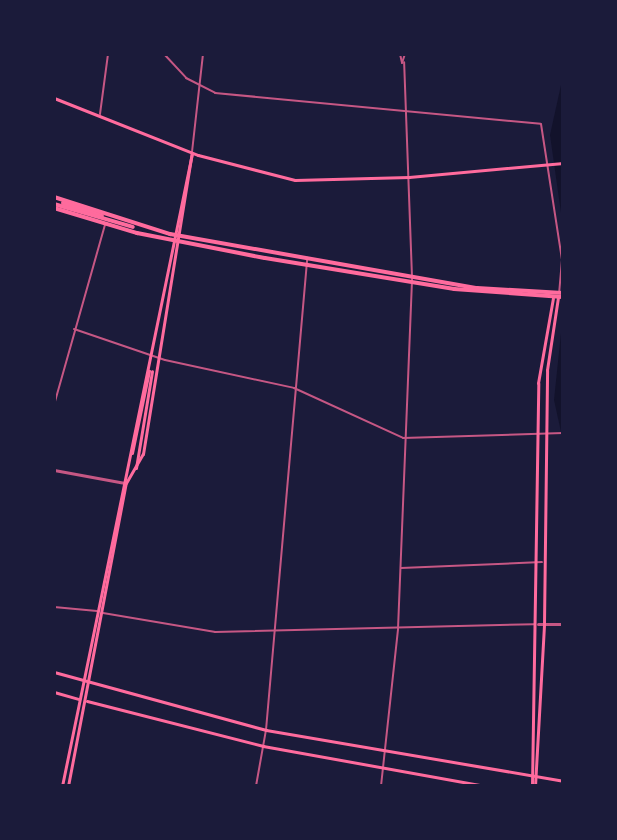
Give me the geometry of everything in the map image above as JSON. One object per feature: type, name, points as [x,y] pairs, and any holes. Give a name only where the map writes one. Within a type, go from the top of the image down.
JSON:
[{"type":"main road","points":[[54,98],[192,153],[295,180],[441,175],[563,163]]},
{"type":"main road","points":[[124,483],[135,472],[143,454],[192,153]]},
{"type":"main road","points":[[54,197],[139,228]]},
{"type":"main road","points":[[63,203],[139,228]]},
{"type":"main road","points":[[54,206],[177,239]]},
{"type":"main road","points":[[54,206],[106,224],[177,239],[412,279],[560,295]]},
{"type":"main road","points":[[65,786],[149,356],[177,239]]},
{"type":"main road","points":[[534,776],[544,624],[549,341],[560,295]]},
{"type":"main road","points":[[534,786],[541,352],[560,295]]},
{"type":"main road","points":[[128,463],[150,371],[135,472]]},
{"type":"main road","points":[[54,672],[266,730],[387,754],[563,781]]},
{"type":"main road","points":[[54,692],[263,746],[486,786]]},
{"type":"street","points":[[100,114],[108,54]]},
{"type":"street","points":[[164,54],[199,87],[215,93],[541,124],[562,260],[560,295]]},
{"type":"street","points":[[192,153],[203,54]]},
{"type":"street","points":[[400,54],[404,62]]},
{"type":"street","points":[[381,786],[387,754],[398,629],[403,438],[412,279],[405,54]]},
{"type":"street","points":[[54,405],[106,224]]},
{"type":"street","points":[[256,786],[266,730],[307,260]]},
{"type":"street","points":[[74,329],[149,356],[294,388],[403,438],[563,433]]},
{"type":"street","points":[[54,470],[124,483]]},
{"type":"street","points":[[400,568],[545,562]]},
{"type":"street","points":[[54,607],[215,632],[563,624]]},
{"type":"shaded area","points":[[563,76],[563,227],[550,135]]},
{"type":"shaded area","points":[[563,314],[563,441],[554,400]]}]
